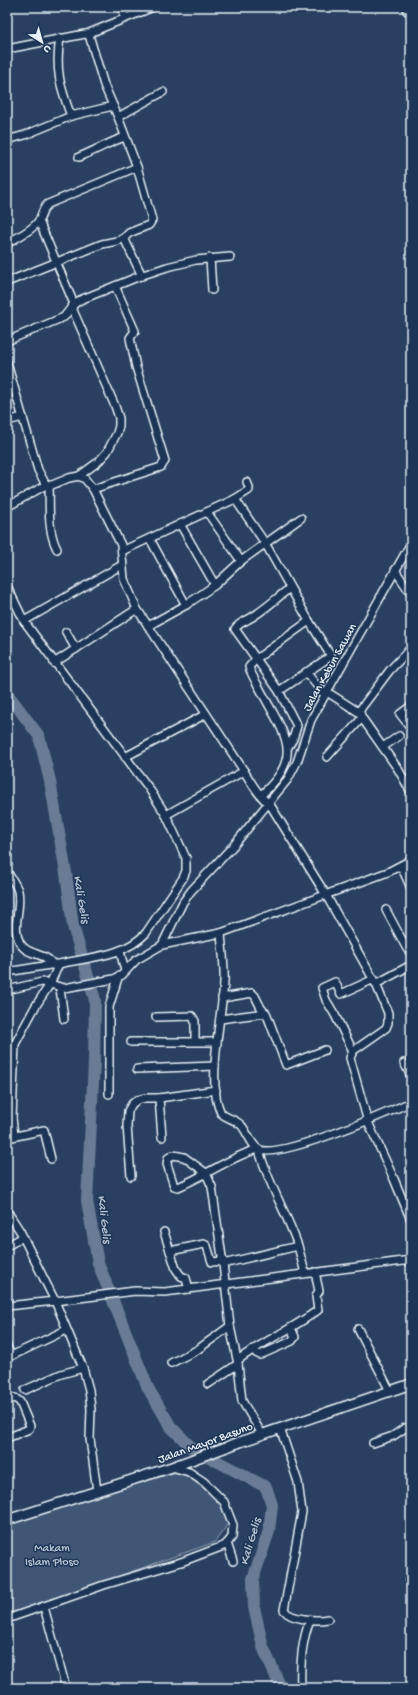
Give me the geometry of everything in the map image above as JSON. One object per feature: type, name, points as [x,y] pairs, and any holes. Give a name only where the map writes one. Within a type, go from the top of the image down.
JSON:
[{"type":"main road","name":"Jalan Mayor Basuno","points":[[7,1520],[174,1466],[262,1434],[411,1384]]},
{"type":"street","points":[[122,7],[125,18]]},
{"type":"street","points":[[7,49],[87,34],[153,7]]},
{"type":"street","points":[[7,282],[56,261],[102,244],[124,238],[130,233],[150,225],[152,221],[137,167],[104,85],[90,37],[87,34]]},
{"type":"street","points":[[60,38],[57,59],[58,72],[62,91],[71,116]]},
{"type":"street","points":[[118,117],[163,92]]},
{"type":"street","points":[[7,140],[25,135],[71,116],[113,106]]},
{"type":"street","points":[[79,157],[94,152],[108,143],[126,137]]},
{"type":"street","points":[[7,244],[34,226],[39,221],[42,210],[48,204],[137,167]]},
{"type":"street","points":[[7,508],[48,485],[79,476],[98,462],[107,452],[119,426],[119,418],[115,406],[39,221]]},
{"type":"street","points":[[124,238],[142,276]]},
{"type":"street","points":[[7,341],[60,319],[67,315],[73,306],[115,286],[181,263],[210,258],[230,257]]},
{"type":"street","points":[[210,258],[212,290]]},
{"type":"street","points":[[93,488],[161,467],[164,461],[136,367],[130,338],[135,331],[115,286]]},
{"type":"street","points":[[7,363],[9,376],[38,470],[48,485],[50,529],[52,539],[57,549]]},
{"type":"street","points":[[7,421],[23,418]]},
{"type":"street","points":[[79,476],[93,488],[118,539],[122,551],[122,565],[126,585],[137,609],[244,771],[265,799],[326,895],[375,982],[388,1013],[388,1023],[386,1028],[353,1051],[350,1058],[368,1122],[411,1220]]},
{"type":"street","points":[[122,551],[235,499],[249,490],[247,482]]},
{"type":"street","points":[[235,499],[266,546],[331,656],[279,691]]},
{"type":"street","points":[[207,512],[241,561]]},
{"type":"street","points":[[148,626],[186,605],[215,585],[241,561],[266,546],[301,518]]},
{"type":"street","points":[[180,524],[215,585]]},
{"type":"street","points":[[150,539],[186,605]]},
{"type":"street","name":"Jalan Kebun Sawan","points":[[265,799],[293,770],[300,754],[307,729],[323,691],[343,666],[411,543]]},
{"type":"street","points":[[24,621],[122,565]]},
{"type":"street","points":[[395,570],[411,594]]},
{"type":"street","points":[[7,586],[24,621],[153,793],[166,815],[186,858],[186,871],[146,933],[120,951],[112,954],[7,972]]},
{"type":"street","points":[[288,747],[293,739],[297,726],[279,691],[235,629],[240,624],[264,610],[277,597],[290,588]]},
{"type":"street","points":[[54,663],[137,609]]},
{"type":"street","points":[[162,945],[183,902],[191,891],[234,845],[282,773],[288,757],[288,747],[280,726],[249,669],[249,665],[309,621]]},
{"type":"street","points":[[66,632],[76,648]]},
{"type":"street","points":[[327,757],[361,715],[360,710],[390,670],[411,648]]},
{"type":"street","points":[[306,672],[323,691],[361,715],[411,792]]},
{"type":"street","points":[[411,706],[400,714],[411,728]]},
{"type":"street","points":[[125,757],[206,714]]},
{"type":"street","points":[[383,747],[399,736]]},
{"type":"street","points":[[166,815],[244,771]]},
{"type":"street","points":[[7,990],[42,982],[60,988],[116,979],[136,960],[162,945],[222,933],[326,895],[401,866],[411,860]]},
{"type":"street","points":[[401,866],[411,888]]},
{"type":"street","points":[[7,872],[18,891],[17,931],[20,944],[26,950],[43,955],[58,964]]},
{"type":"street","points":[[386,910],[407,949],[411,953]]},
{"type":"street","points":[[222,933],[224,980],[215,1066],[216,1090],[222,1113],[239,1123],[258,1149],[263,1165],[292,1228],[305,1273]]},
{"type":"street","points":[[120,951],[125,971]]},
{"type":"street","points":[[51,1158],[44,1130],[10,1136],[10,1118],[15,1044],[50,984],[58,964]]},
{"type":"street","points":[[334,997],[375,982],[411,964]]},
{"type":"street","points":[[109,1094],[109,1007],[116,979]]},
{"type":"street","points":[[341,994],[334,979],[322,988],[326,1000],[353,1051]]},
{"type":"street","points":[[60,988],[64,1019]]},
{"type":"street","points":[[222,998],[252,993],[255,996],[261,1008],[266,1013],[286,1065],[325,1050]]},
{"type":"street","points":[[220,1019],[266,1013]]},
{"type":"street","points":[[156,1017],[192,1016],[195,1021],[194,1041]]},
{"type":"street","points":[[131,1042],[217,1042]]},
{"type":"street","points":[[404,1063],[411,1076]]},
{"type":"street","points":[[136,1069],[215,1066]]},
{"type":"street","points":[[132,1176],[127,1126],[128,1111],[132,1104],[137,1100],[145,1098],[159,1098],[216,1090]]},
{"type":"street","points":[[159,1098],[162,1137]]},
{"type":"street","points":[[262,1434],[242,1401],[238,1362],[233,1346],[230,1326],[212,1187],[206,1173],[181,1156],[173,1155],[167,1161],[174,1186],[176,1187],[206,1173],[227,1161],[258,1149],[272,1151],[289,1148],[368,1122],[411,1102]]},
{"type":"street","points":[[7,1211],[23,1237],[55,1301],[83,1368],[89,1390],[91,1409],[90,1439],[97,1491]]},
{"type":"street","points":[[164,1232],[176,1270],[181,1276],[186,1278],[189,1289]]},
{"type":"street","points":[[7,1246],[23,1237]]},
{"type":"street","points":[[170,1251],[204,1244],[207,1246],[212,1262],[223,1263],[298,1246]]},
{"type":"street","points":[[7,1306],[135,1291],[164,1292],[411,1260]]},
{"type":"street","points":[[208,1384],[253,1349],[291,1328],[318,1310],[316,1296],[319,1291],[315,1272]]},
{"type":"street","points":[[171,1364],[197,1350],[230,1326]]},
{"type":"street","points":[[253,1349],[260,1355],[292,1341],[294,1338],[291,1328]]},
{"type":"street","points":[[358,1329],[390,1391]]},
{"type":"street","points":[[7,1346],[9,1357],[66,1330]]},
{"type":"street","points":[[25,1390],[61,1374],[83,1368]]},
{"type":"street","points":[[7,1400],[15,1398],[18,1400],[30,1426],[25,1432],[7,1438]]},
{"type":"street","points":[[280,1428],[298,1482],[302,1512],[284,1610],[292,1615],[310,1620],[316,1621],[328,1619]]},
{"type":"street","points":[[374,1443],[393,1436],[405,1428],[411,1428]]},
{"type":"street","points":[[7,1620],[104,1585],[181,1562],[227,1543],[232,1537],[233,1525],[224,1502],[204,1482],[189,1472],[174,1466]]},
{"type":"street","points":[[227,1543],[233,1561]]},
{"type":"street","points":[[44,1607],[66,1688]]},
{"type":"street","points":[[301,1688],[303,1650],[306,1628],[310,1620]]},
{"type":"green space","name":"Makam Islam Ploso","points":[[180,1471],[219,1500],[230,1521],[215,1542],[7,1616],[7,1523]]},
{"type":"waterway","name":"Kali Gelis","points":[[7,693],[39,736],[50,781],[66,873],[73,926],[95,1000],[94,1062],[87,1201],[98,1263],[148,1388],[171,1427],[192,1448],[266,1487],[272,1505],[269,1531],[253,1579],[254,1607],[263,1647],[281,1688]]}]
